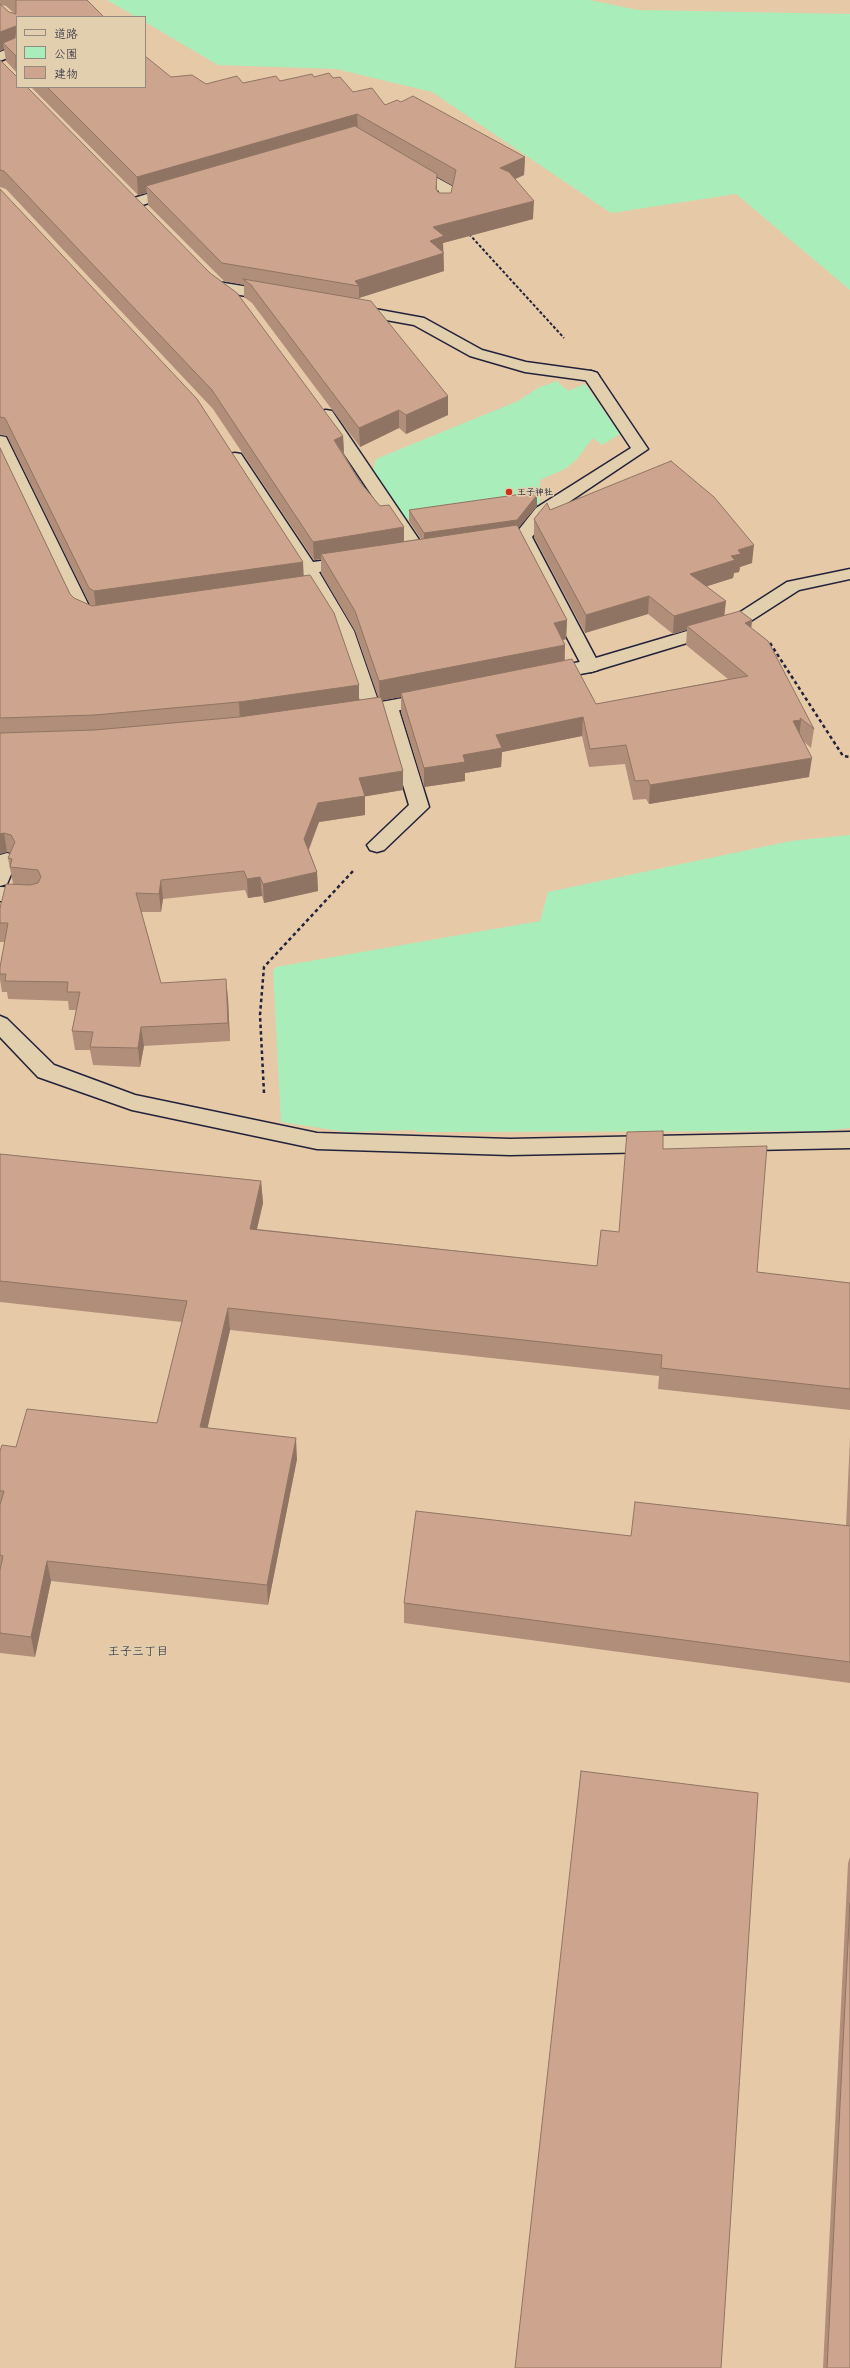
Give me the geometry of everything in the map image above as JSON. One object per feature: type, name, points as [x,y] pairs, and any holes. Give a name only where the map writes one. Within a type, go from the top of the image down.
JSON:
[{"type":"street","points":[[1,64],[16,50]]},
{"type":"street","points":[[399,161],[447,189],[445,206]]},
{"type":"street","points":[[136,202],[190,186]]},
{"type":"street","points":[[245,307],[213,281],[293,299]]},
{"type":"street","points":[[337,307],[418,321],[476,353],[525,366],[591,376],[640,449],[542,512],[523,538],[478,543]]},
{"type":"street","points":[[315,401],[426,550],[386,556]]},
{"type":"street","points":[[0,441],[83,612],[94,617],[117,614]]},
{"type":"street","points":[[227,446],[308,568],[309,587],[345,632],[380,709],[419,807],[377,845]]},
{"type":"street","points":[[523,538],[591,666]]},
{"type":"street","points":[[308,568],[363,560]]},
{"type":"street","points":[[529,678],[591,666],[737,622],[793,586],[850,574]]},
{"type":"street","points":[[333,715],[380,709],[451,694]]},
{"type":"street","points":[[0,879],[7,860]]},
{"type":"street","points":[[0,894],[33,895]]},
{"type":"street","points":[[0,1024],[46,1071],[132,1102],[317,1141],[510,1147],[850,1140]]},
{"type":"path","points":[[445,206],[588,364],[591,376]]},
{"type":"path","points":[[751,613],[843,756],[850,757]]},
{"type":"path","points":[[266,1130],[260,1015],[264,967],[377,845]]},
{"type":"green space","points":[[107,0],[589,0],[638,10],[850,14],[850,290],[736,194],[611,213],[432,92],[336,69],[218,65],[146,23],[146,16],[134,16]]},
{"type":"green space","points":[[557,381],[568,391],[585,384],[620,434],[602,445],[593,438],[577,459],[565,469],[540,480],[540,502],[530,513],[425,521],[398,518],[372,474],[376,459],[518,401],[538,388]]},
{"type":"green space","points":[[850,835],[850,1128],[823,1131],[418,1132],[415,1130],[347,1132],[281,1122],[273,970],[276,967],[540,921],[548,892],[791,841]]},
{"type":"building","points":[[16,0],[87,0],[103,16],[16,16],[16,26],[0,32],[0,4],[9,12],[16,14]]},
{"type":"building","points":[[16,26],[16,56],[3,43],[15,38]]},
{"type":"building","points":[[146,57],[171,77],[192,75],[206,84],[237,76],[243,83],[276,76],[280,81],[312,74],[314,77],[329,73],[333,78],[340,77],[353,92],[372,88],[385,105],[397,100],[401,102],[413,96],[525,157],[500,168],[509,172],[534,201],[433,227],[444,236],[430,241],[444,253],[355,281],[359,286],[222,263],[146,186],[355,126],[437,174],[436,189],[439,193],[451,193],[456,170],[357,114],[137,177],[48,88],[146,88]]},
{"type":"building","points":[[0,60],[16,76],[16,88],[28,88],[210,273],[237,293],[343,436],[334,440],[360,482],[380,506],[389,505],[404,527],[313,542],[212,390],[4,171],[0,170]]},
{"type":"building","points":[[0,189],[197,399],[303,562],[94,591],[89,588],[5,418],[0,417]]},
{"type":"building","points":[[243,279],[371,301],[448,396],[406,415],[399,410],[359,428],[251,285]]},
{"type":"building","points":[[0,448],[70,594],[74,598],[92,606],[310,575],[334,613],[359,685],[239,702],[95,715],[0,718]]},
{"type":"building","points":[[671,461],[714,497],[754,545],[738,550],[741,554],[731,556],[735,560],[690,574],[726,601],[674,616],[649,596],[586,615],[534,519],[547,503],[550,510]]},
{"type":"building","points":[[536,492],[537,495],[517,520],[424,533],[409,510]]},
{"type":"building","points":[[517,525],[567,620],[554,623],[565,645],[379,681],[355,611],[321,554]]},
{"type":"building","points":[[740,611],[752,620],[745,623],[768,641],[814,729],[800,718],[801,720],[793,721],[812,758],[650,785],[648,780],[635,781],[626,745],[590,749],[583,717],[496,735],[502,748],[463,755],[465,762],[424,768],[401,693],[572,659],[596,704],[748,676],[687,626]]},
{"type":"building","points":[[381,697],[403,771],[359,778],[365,796],[318,803],[304,839],[317,872],[263,884],[260,877],[247,879],[244,871],[161,880],[159,894],[136,893],[161,983],[226,979],[228,1023],[141,1027],[138,1048],[90,1047],[93,1032],[72,1031],[80,992],[67,992],[68,982],[5,981],[6,974],[0,974],[0,967],[8,923],[0,923],[0,908],[6,884],[30,885],[38,883],[41,877],[38,870],[10,867],[12,859],[8,858],[15,842],[11,835],[4,833],[0,834],[0,733],[95,730],[239,717]]},
{"type":"building","points":[[663,1131],[663,1149],[767,1146],[757,1272],[850,1283],[850,1389],[661,1368],[662,1355],[228,1308],[200,1427],[296,1438],[267,1585],[47,1561],[31,1637],[0,1633],[0,1570],[3,1556],[0,1555],[0,1505],[4,1491],[0,1491],[0,1451],[2,1445],[16,1447],[27,1409],[157,1423],[187,1301],[0,1281],[0,1154],[261,1181],[250,1229],[597,1266],[601,1230],[619,1232],[627,1132]]},
{"type":"building","points":[[635,1502],[850,1526],[850,1662],[404,1603],[416,1511],[631,1536]]},
{"type":"building","points":[[581,1771],[758,1793],[721,2368],[515,2368]]},
{"type":"building","points":[[850,1903],[850,2368],[827,2368]]},
{"type":"place","name":"王子神社","points":[[509,492]]},
{"type":"district","name":"王子三丁目","points":[[138,1652]]}]
